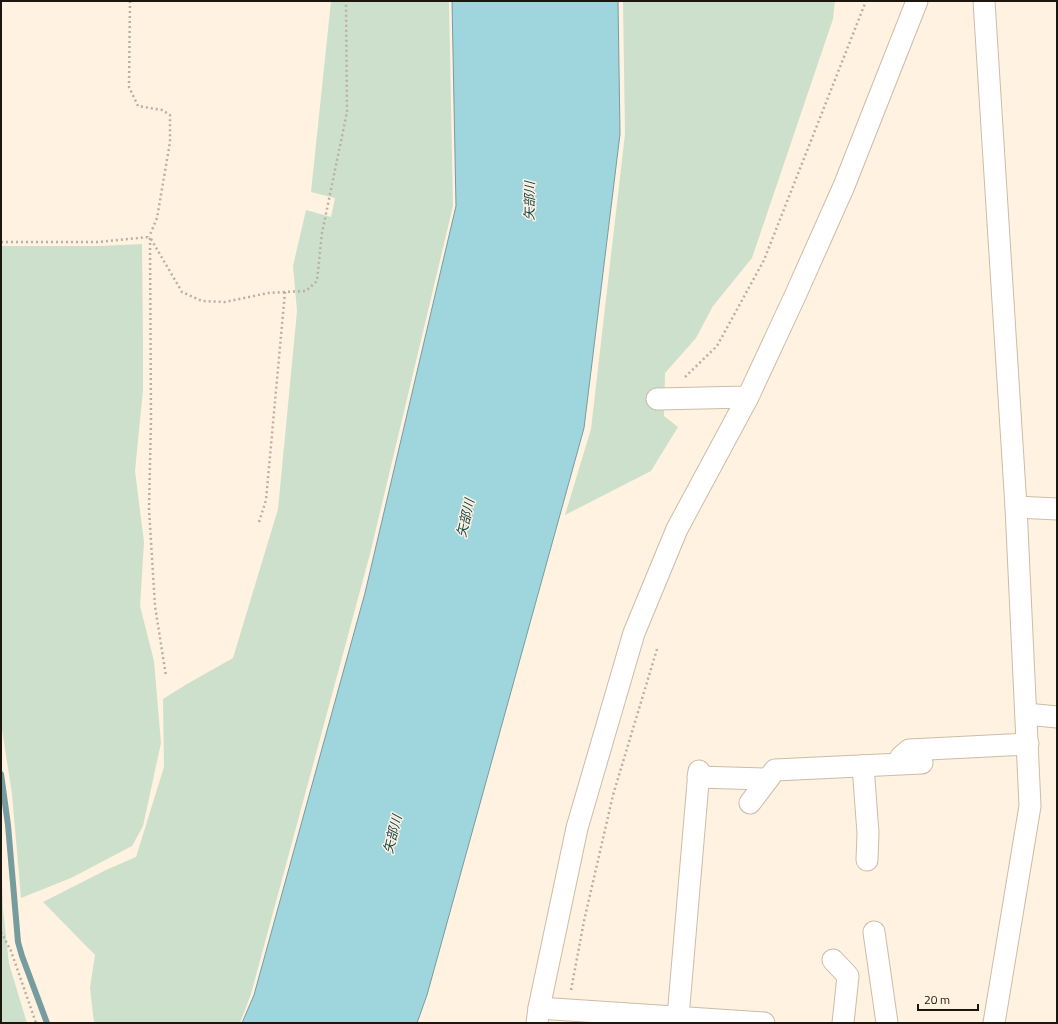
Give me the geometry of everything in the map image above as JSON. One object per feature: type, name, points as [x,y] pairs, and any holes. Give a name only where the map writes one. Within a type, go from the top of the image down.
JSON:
[{"type":"street","points":[[764,1023],[678,1017],[597,1018],[538,1016],[576,828],[634,633],[677,529],[748,397],[844,186],[918,1]]},
{"type":"street","points":[[984,1],[1016,507],[1030,806],[994,1023]]},
{"type":"street","points":[[660,399],[748,397]]},
{"type":"street","points":[[1016,507],[1057,509]]},
{"type":"street","points":[[1026,714],[1057,717]]},
{"type":"street","points":[[750,803],[775,770],[912,764],[901,757],[910,750],[1028,744]]},
{"type":"street","points":[[863,766],[868,833],[867,860]]},
{"type":"street","points":[[678,1017],[698,774],[768,779]]},
{"type":"street","points":[[874,932],[887,1023]]},
{"type":"street","points":[[833,960],[848,976],[844,1023]]},
{"type":"path","points":[[130,1],[129,87],[138,106],[162,110],[170,115],[170,142],[157,218],[150,237],[151,420],[149,509],[155,606],[166,676]]},
{"type":"path","points":[[150,237],[182,292],[202,301],[225,302],[268,293],[306,291],[317,281],[322,234],[347,112],[346,1]]},
{"type":"path","points":[[660,399],[717,346],[764,260],[866,1]]},
{"type":"path","points":[[1,242],[99,242],[150,237]]},
{"type":"path","points":[[259,522],[266,500],[285,292]]},
{"type":"path","points":[[566,1017],[584,921],[613,795],[657,649]]},
{"type":"path","points":[[1,932],[11,951],[36,1023]]},
{"type":"green space","points":[[331,1],[449,1],[453,206],[370,554],[251,994],[240,1023],[94,1023],[90,988],[95,955],[43,902],[106,870],[136,857],[164,767],[163,699],[233,658],[278,509],[297,311],[293,266],[306,210],[331,217],[335,198],[311,192]]},
{"type":"green space","points":[[623,1],[835,1],[833,19],[752,258],[713,306],[696,338],[665,373],[664,416],[678,427],[651,471],[565,515],[591,429],[625,134]]},
{"type":"green space","points":[[142,244],[143,390],[135,471],[144,542],[140,606],[154,661],[161,743],[143,826],[132,846],[71,878],[21,898],[12,794],[1,723],[1,246],[101,246]]},
{"type":"green space","points":[[1,842],[3,909],[9,964],[27,1023],[1,1023]]},
{"type":"water","name":"矢部川","points":[[452,1],[618,1],[620,134],[584,428],[427,995],[417,1023],[242,1023],[254,995],[365,593],[456,206]]},
{"type":"waterway","points":[[1,774],[8,825],[18,942],[47,1023]]}]
